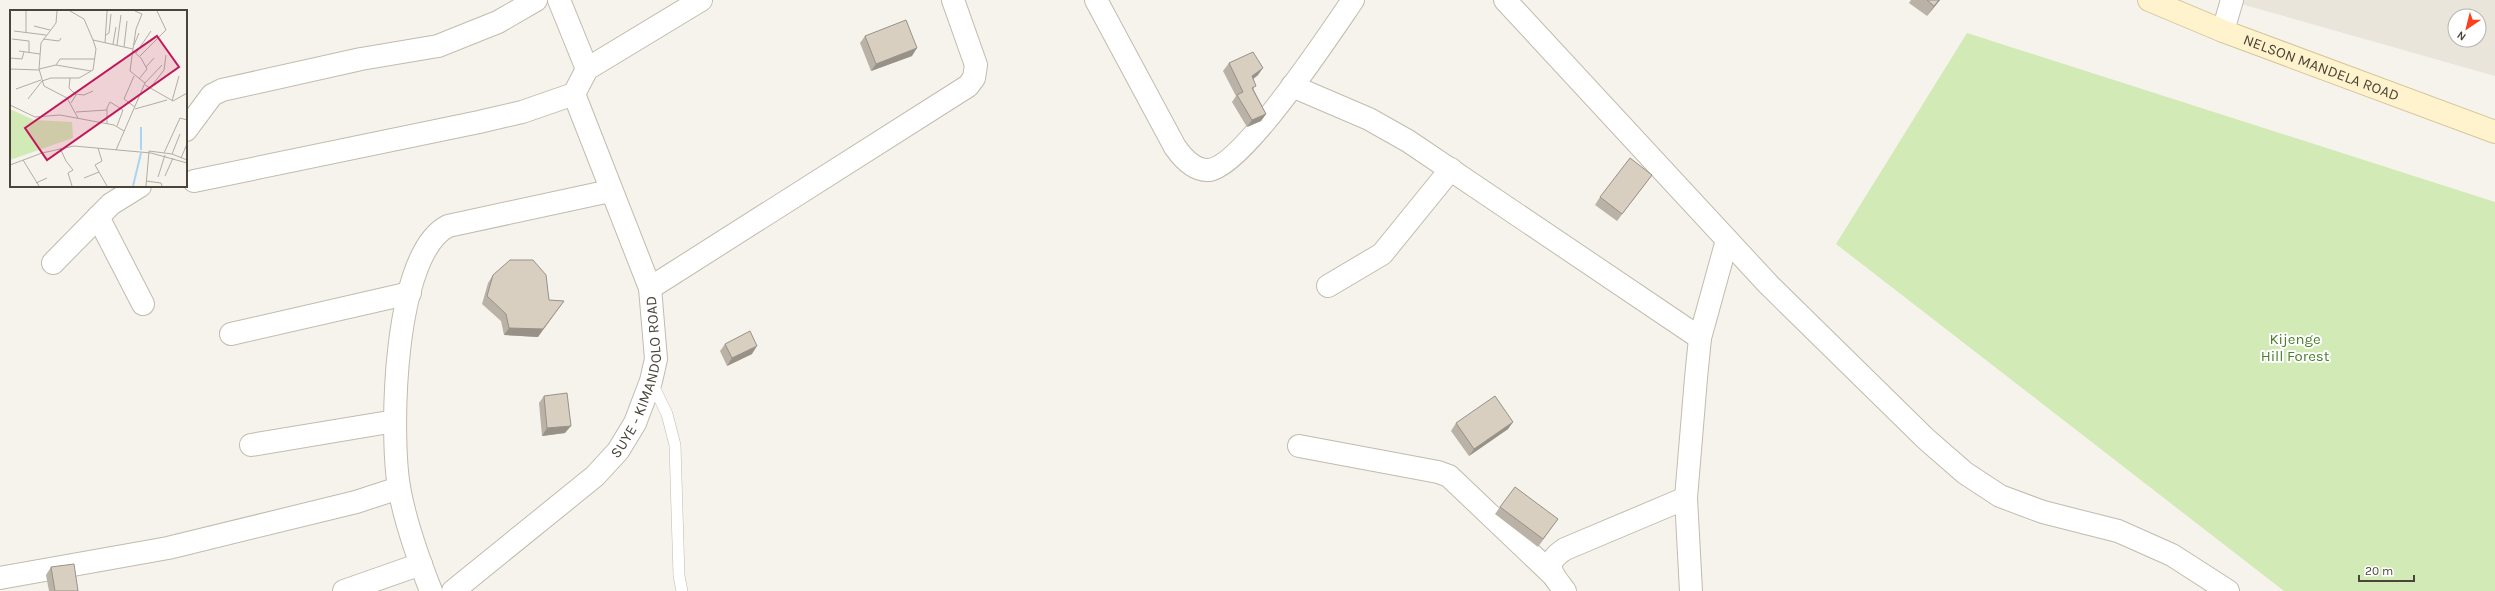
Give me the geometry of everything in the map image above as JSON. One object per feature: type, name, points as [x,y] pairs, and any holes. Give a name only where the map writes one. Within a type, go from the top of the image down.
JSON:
[{"type":"main road","name":"NELSON MANDELA ROAD","points":[[2149,0],[2223,31],[2495,132]]},
{"type":"street","points":[[187,129],[208,100],[222,90],[361,59],[438,46],[498,22],[536,0]]},
{"type":"street","points":[[559,0],[587,69]]},
{"type":"street","points":[[194,181],[479,122],[522,112],[574,94],[587,69],[701,0]]},
{"type":"street","points":[[650,288],[968,86],[974,78],[976,65],[953,0]]},
{"type":"street","points":[[1096,0],[1175,147],[1185,160],[1199,168],[1208,170],[1221,166],[1271,116],[1353,0]]},
{"type":"street","points":[[1505,0],[1586,85],[1727,240],[1926,439],[1965,473],[2000,496],[2043,512],[2118,531],[2172,555],[2228,591]]},
{"type":"street","points":[[2223,31],[2232,0]]},
{"type":"street","points":[[1292,86],[1369,119],[1408,141],[1700,338]]},
{"type":"street","name":"SUYE - KIMANDOLO ROAD","points":[[453,591],[595,476],[618,451],[635,423],[651,381],[656,359],[650,288],[610,191],[574,94]]},
{"type":"street","points":[[1328,286],[1382,254],[1451,170]]},
{"type":"street","points":[[53,263],[111,204],[138,187]]},
{"type":"street","points":[[431,591],[421,564],[399,488],[395,450],[395,394],[405,314],[420,259],[429,242],[448,226],[610,191]]},
{"type":"street","points":[[98,217],[143,304]]},
{"type":"street","points":[[1691,591],[1686,498],[1700,338],[1727,240]]},
{"type":"street","points":[[232,334],[410,293]]},
{"type":"street","points":[[251,445],[395,421]]},
{"type":"street","points":[[1299,446],[1438,472],[1449,476],[1552,574],[1565,591]]},
{"type":"street","points":[[0,578],[168,548],[349,504],[399,488]]},
{"type":"street","points":[[1552,574],[1550,564],[1554,556],[1565,548],[1686,498]]},
{"type":"street","points":[[344,591],[421,564]]},
{"type":"lane","points":[[651,381],[667,414],[675,445],[679,569],[682,591]]},
{"type":"shaded area","points":[[2227,0],[2495,0],[2495,76]]},
{"type":"green space","name":"Kijenge Hill Forest","points":[[1967,33],[2495,202],[2495,591],[2284,591],[1836,244]]},
{"type":"building","points":[[1927,0],[1939,0],[1934,6]]},
{"type":"building","points":[[906,20],[917,48],[876,64],[865,36]]},
{"type":"building","points":[[1253,52],[1263,68],[1252,76],[1256,86],[1252,88],[1266,114],[1252,120],[1237,95],[1243,92],[1229,63]]},
{"type":"building","points":[[1630,158],[1652,175],[1622,214],[1600,197]]},
{"type":"building","points":[[510,260],[533,260],[546,275],[549,300],[564,301],[543,329],[509,328],[506,314],[487,296],[493,275]]},
{"type":"building","points":[[750,331],[757,346],[732,358],[725,344]]},
{"type":"building","points":[[567,393],[571,426],[547,428],[544,396]]},
{"type":"building","points":[[1495,396],[1513,422],[1474,449],[1456,423]]},
{"type":"building","points":[[1515,487],[1558,519],[1543,539],[1500,507]]},
{"type":"building","points":[[74,564],[78,591],[55,591],[51,567]]}]
